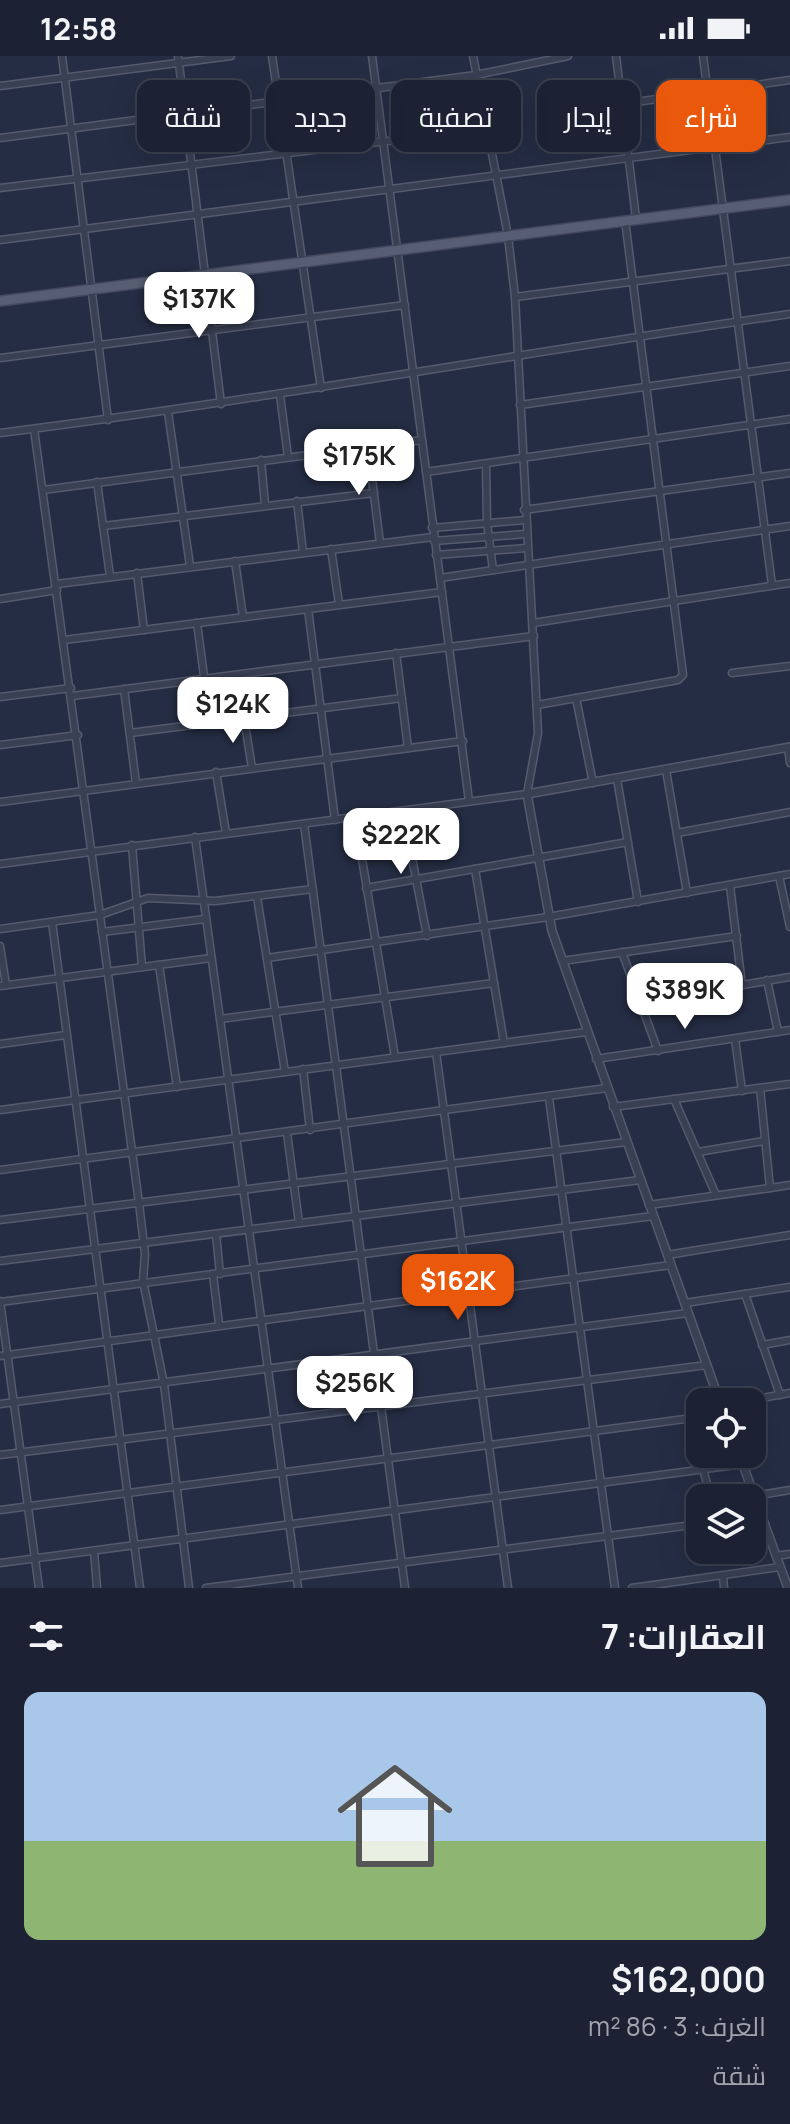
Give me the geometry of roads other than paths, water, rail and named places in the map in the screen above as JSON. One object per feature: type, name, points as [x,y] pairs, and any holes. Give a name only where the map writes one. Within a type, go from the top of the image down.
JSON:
[{"type":"main road","points":[[0,301],[790,200]]},
{"type":"street","points":[[62,56],[108,420]]},
{"type":"street","points":[[0,86],[179,60],[231,56]]},
{"type":"street","points":[[272,56],[276,80]]},
{"type":"street","points":[[372,56],[374,80]]},
{"type":"street","points":[[473,56],[477,80]]},
{"type":"street","points":[[469,801],[375,88],[476,75],[568,56]]},
{"type":"street","points":[[616,56],[619,80]]},
{"type":"street","points":[[703,56],[706,80]]},
{"type":"street","points":[[179,60],[181,80]]},
{"type":"street","points":[[766,84],[790,80]]},
{"type":"street","points":[[0,138],[137,119]]},
{"type":"street","points":[[766,140],[790,137]]},
{"type":"street","points":[[0,188],[391,141]]},
{"type":"street","points":[[190,152],[221,404]]},
{"type":"street","points":[[492,152],[508,236],[515,297],[526,548],[537,705],[537,749],[527,794],[537,858],[548,917],[562,961],[715,1388]]},
{"type":"street","points":[[627,152],[636,218]]},
{"type":"street","points":[[0,240],[672,152]]},
{"type":"street","points":[[716,152],[772,585]]},
{"type":"street","points":[[286,153],[321,388]]},
{"type":"street","points":[[537,705],[681,678],[625,220]]},
{"type":"street","points":[[515,297],[790,261]]},
{"type":"street","points":[[0,358],[405,305]]},
{"type":"street","points":[[0,433],[168,412],[518,353],[790,314]]},
{"type":"street","points":[[520,405],[790,366]]},
{"type":"street","points":[[280,395],[288,457]]},
{"type":"street","points":[[168,412],[190,566]]},
{"type":"street","points":[[426,472],[790,419]]},
{"type":"street","points":[[34,429],[78,735],[144,1242],[143,1285],[156,1333],[164,1384],[189,1588]]},
{"type":"street","points":[[43,490],[422,440]]},
{"type":"street","points":[[368,447],[380,543]]},
{"type":"street","points":[[261,460],[265,505]]},
{"type":"street","points":[[486,464],[487,523],[493,570]]},
{"type":"street","points":[[524,510],[790,473]]},
{"type":"street","points":[[97,482],[110,576]]},
{"type":"street","points":[[103,526],[374,493]]},
{"type":"street","points":[[297,501],[303,552]]},
{"type":"street","points":[[432,528],[525,520]]},
{"type":"street","points":[[440,578],[790,526]]},
{"type":"street","points":[[0,599],[110,576],[303,552],[380,543],[526,534]]},
{"type":"street","points":[[436,555],[526,548]]},
{"type":"street","points":[[331,549],[339,604]]},
{"type":"street","points":[[235,561],[243,617]]},
{"type":"street","points":[[137,573],[144,630]]},
{"type":"street","points":[[533,623],[790,583]]},
{"type":"street","points":[[64,640],[442,592]]},
{"type":"street","points":[[308,609],[335,820]]},
{"type":"street","points":[[197,623],[210,722]]},
{"type":"street","points":[[0,697],[124,689],[534,636]]},
{"type":"street","points":[[396,653],[408,748]]},
{"type":"street","points":[[732,673],[790,666]]},
{"type":"street","points":[[124,689],[136,783]]},
{"type":"street","points":[[130,733],[402,698]]},
{"type":"street","points":[[576,698],[593,783]]},
{"type":"street","points":[[244,718],[252,768]]},
{"type":"street","points":[[0,745],[78,735]]},
{"type":"street","points":[[0,802],[463,741]]},
{"type":"street","points":[[0,854],[1,864],[403,811],[527,794],[789,747],[790,763]]},
{"type":"street","points":[[666,770],[687,893]]},
{"type":"street","points":[[216,772],[226,833]]},
{"type":"street","points":[[617,779],[638,902]]},
{"type":"street","points":[[403,811],[427,936]]},
{"type":"street","points":[[677,833],[790,812]]},
{"type":"street","points":[[355,817],[395,1057]]},
{"type":"street","points":[[304,824],[405,1588]]},
{"type":"street","points":[[195,837],[298,1588]]},
{"type":"street","points":[[366,888],[628,842]]},
{"type":"street","points":[[132,845],[142,967]]},
{"type":"street","points":[[475,869],[504,1043]]},
{"type":"street","points":[[267,958],[548,917],[790,874]]},
{"type":"street","points":[[779,876],[790,927]]},
{"type":"street","points":[[730,886],[742,985]]},
{"type":"street","points":[[0,929],[100,915],[137,901],[159,897],[203,902],[313,889]]},
{"type":"street","points":[[257,897],[285,1072]]},
{"type":"street","points":[[102,932],[205,919]]},
{"type":"street","points":[[52,922],[140,1588]]},
{"type":"street","points":[[562,961],[737,936]]},
{"type":"street","points":[[0,946],[3,986],[211,958]]},
{"type":"street","points":[[622,952],[658,1051]]},
{"type":"street","points":[[159,965],[177,1087]]},
{"type":"street","points":[[641,1002],[790,977]]},
{"type":"street","points":[[767,980],[778,1032]]},
{"type":"street","points":[[220,1019],[494,983]]},
{"type":"street","points":[[596,1059],[790,1030]]},
{"type":"street","points":[[0,1110],[586,1032]]},
{"type":"street","points":[[0,1044],[66,1035]]},
{"type":"street","points":[[735,1039],[742,1091]]},
{"type":"street","points":[[436,1052],[508,1588]]},
{"type":"street","points":[[303,1069],[310,1130]]},
{"type":"street","points":[[613,1107],[790,1084]]},
{"type":"street","points":[[0,1170],[607,1088]]},
{"type":"street","points":[[760,1088],[770,1188]]},
{"type":"street","points":[[549,1098],[615,1588]]},
{"type":"street","points":[[674,1099],[716,1195]]},
{"type":"street","points":[[287,1133],[299,1223]]},
{"type":"street","points":[[698,1152],[764,1141]]},
{"type":"street","points":[[0,1220],[626,1142]]},
{"type":"street","points":[[0,1261],[640,1180]]},
{"type":"street","points":[[649,1205],[790,1185]]},
{"type":"street","points":[[39,1588],[15,1402],[4,1356],[0,1302],[567,1230],[653,1216]]},
{"type":"street","points":[[216,1234],[219,1324]]},
{"type":"street","points":[[667,1255],[790,1235]]},
{"type":"street","points":[[4,1356],[219,1324],[671,1265]]},
{"type":"street","points":[[685,1303],[790,1287]]},
{"type":"street","points":[[745,1294],[780,1395]]},
{"type":"street","points":[[0,1404],[688,1313]]},
{"type":"street","points":[[762,1345],[790,1340]]},
{"type":"street","points":[[0,1455],[707,1365]]},
{"type":"street","points":[[766,1397],[790,1393]]},
{"type":"street","points":[[0,1510],[686,1419]]},
{"type":"street","points":[[0,1563],[711,1468]]},
{"type":"street","points":[[703,1469],[707,1484]]},
{"type":"street","points":[[766,1494],[790,1490]]},
{"type":"street","points":[[206,1588],[686,1526]]},
{"type":"street","points":[[766,1528],[788,1588]]},
{"type":"street","points":[[94,1551],[97,1588]]},
{"type":"street","points":[[776,1556],[790,1554]]},
{"type":"street","points":[[632,1588],[780,1567]]},
{"type":"street","points":[[723,1576],[724,1588]]}]
